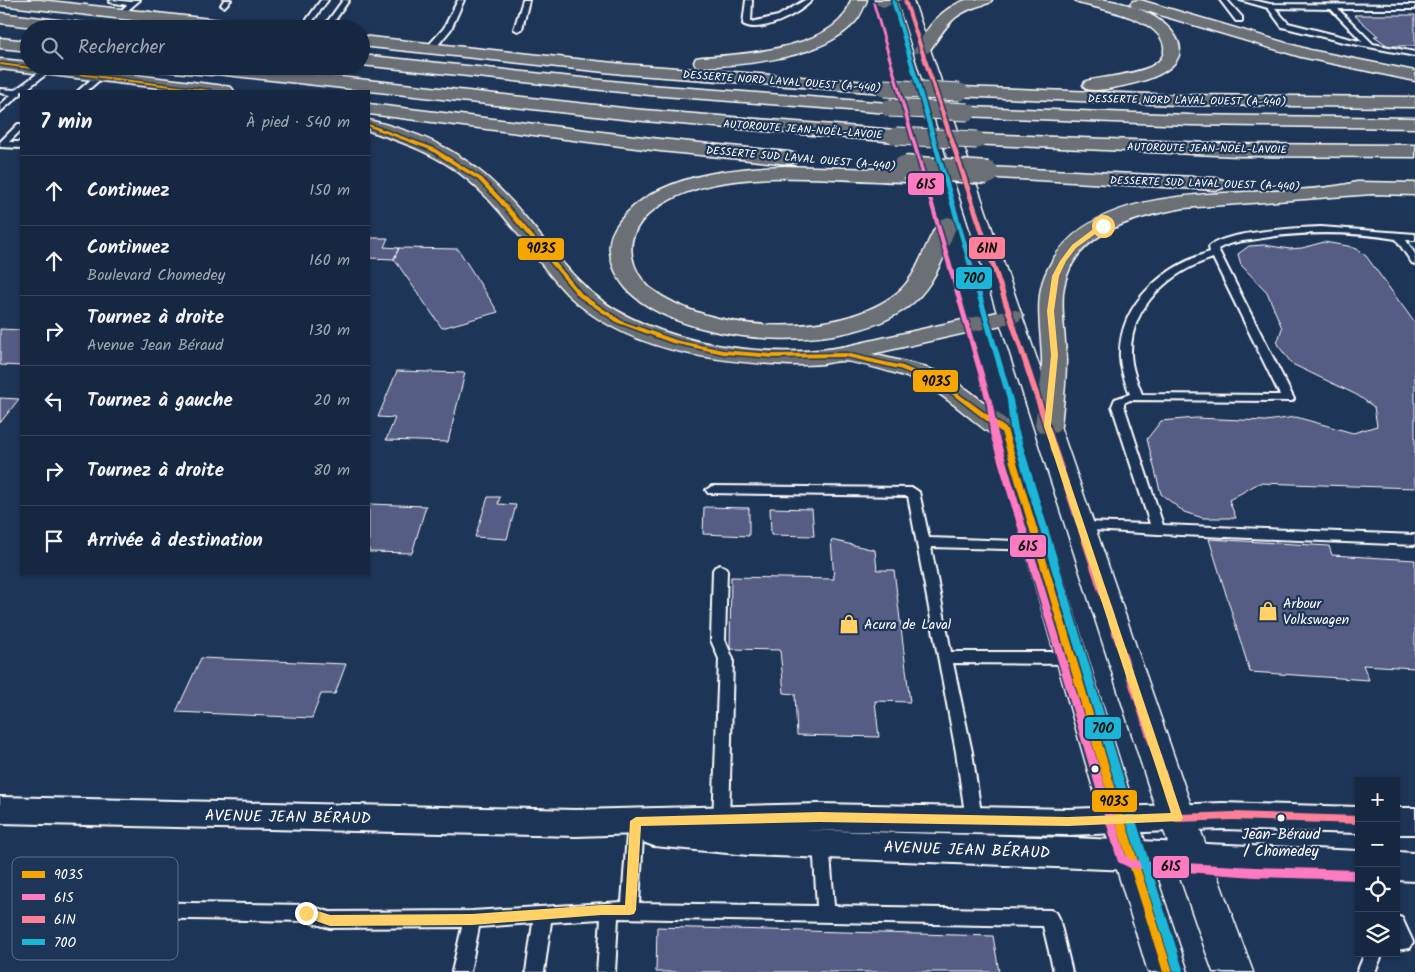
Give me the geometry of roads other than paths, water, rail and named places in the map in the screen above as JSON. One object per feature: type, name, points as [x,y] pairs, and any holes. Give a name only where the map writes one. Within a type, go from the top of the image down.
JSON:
[{"type":"main road","points":[[0,0],[98,11],[116,5],[144,16],[166,20]]},
{"type":"main road","points":[[484,54],[671,63],[748,58],[792,49],[828,35],[850,19],[856,11],[860,0]]},
{"type":"main road","points":[[922,50],[938,24],[946,15],[957,8],[984,0]]},
{"type":"main road","points":[[960,90],[1106,84],[1142,76],[1156,70],[1169,61],[1173,53],[1172,44],[1168,37],[1156,26],[1126,11],[1083,0]]},
{"type":"main road","points":[[1122,0],[1307,54],[1415,76]]},
{"type":"main road","points":[[144,16],[178,20]]},
{"type":"main road","points":[[0,18],[20,20]]},
{"type":"main road","name":"DESSERTE NORD LAVAL OUEST (A-440)","points":[[370,42],[700,75],[884,88],[1168,100],[1415,102]]},
{"type":"main road","points":[[0,43],[20,45]]},
{"type":"main road","points":[[370,51],[650,90]]},
{"type":"main road","points":[[0,54],[20,55]]},
{"type":"main road","name":"AUTOROUTE JEAN-NOËL-LAVOIE","points":[[370,61],[650,90],[889,108],[1173,120],[1415,123]]},
{"type":"main road","points":[[0,64],[20,66]]},
{"type":"main road","points":[[91,75],[216,90]]},
{"type":"main road","name":"AUTOROUTE JEAN-NOËL-LAVOIE","points":[[264,75],[569,110],[896,136],[1238,150],[1415,151]]},
{"type":"main road","points":[[189,87],[205,90]]},
{"type":"main road","name":"DESSERTE SUD LAVAL OUEST (A-440)","points":[[370,109],[697,149],[906,172],[1415,189]]},
{"type":"main road","points":[[370,126],[403,136],[432,149],[480,179],[501,201],[581,296],[620,322],[667,340],[723,352],[772,356],[846,355],[901,367],[934,380],[956,393],[974,410],[1004,431]]},
{"type":"main road","points":[[906,172],[767,173],[736,175],[700,182],[663,196],[638,214],[623,234],[620,256],[626,271],[643,292],[663,305],[688,316],[718,325],[751,330],[783,332],[814,330],[858,321],[883,311],[903,300],[921,280],[948,224]]},
{"type":"main road","points":[[1048,426],[1054,355],[1051,311],[1054,282],[1058,268],[1068,252],[1087,236],[1131,213],[1179,202],[1218,197],[1276,196],[1374,188]]},
{"type":"main road","points":[[846,355],[865,348],[1011,316]]},
{"type":"street","points":[[904,0],[1048,426],[1177,818],[1233,972]]},
{"type":"street","points":[[886,1],[1000,403],[1004,431],[1125,837],[1168,972]]},
{"type":"street","name":"AVENUE JEAN BÉRAUD","points":[[0,810],[576,823],[721,829],[1125,837],[1177,818],[1232,816],[1355,820]]},
{"type":"street","name":"AVENUE JEAN BÉRAUD","points":[[821,831],[974,820],[1068,822],[1192,858],[1355,865]]},
{"type":"street","points":[[1400,821],[1415,821]]},
{"type":"street","points":[[1400,866],[1415,867]]},
{"type":"lane","points":[[310,20],[325,0]]},
{"type":"lane","points":[[332,20],[346,0]]},
{"type":"lane","points":[[431,48],[446,29],[461,0]]},
{"type":"lane","points":[[518,29],[526,0]]},
{"type":"lane","points":[[749,0],[747,24],[770,22],[788,15],[810,0]]},
{"type":"lane","points":[[1223,0],[1239,19]]},
{"type":"lane","points":[[1243,0],[1270,6],[1415,8]]},
{"type":"lane","points":[[116,5],[135,2]]},
{"type":"lane","points":[[116,5],[135,2]]},
{"type":"lane","points":[[1270,6],[1285,25],[1329,37],[1415,54]]},
{"type":"lane","points":[[1332,6],[1371,46]]},
{"type":"lane","points":[[1396,51],[1415,49]]},
{"type":"lane","points":[[21,90],[41,75]]},
{"type":"lane","points":[[83,90],[100,76]]},
{"type":"lane","points":[[0,91],[17,93]]},
{"type":"lane","points":[[0,110],[20,91]]},
{"type":"lane","points":[[20,127],[2,145],[20,145]]},
{"type":"lane","points":[[1158,530],[1118,406],[1119,400],[1137,397],[1288,400],[1215,254],[1214,246],[1224,242],[1264,234],[1293,231],[1360,230],[1399,237],[1415,237]]},
{"type":"lane","points":[[1399,237],[1415,261]]},
{"type":"lane","points":[[1137,397],[1125,352],[1127,334],[1142,301],[1170,276],[1200,259],[1215,254]]},
{"type":"lane","points":[[712,490],[913,492],[964,752],[974,820]]},
{"type":"lane","points":[[1081,526],[1415,540]]},
{"type":"lane","points":[[924,542],[1038,545]]},
{"type":"lane","points":[[720,570],[718,640],[726,659],[721,829]]},
{"type":"lane","points":[[945,657],[1072,658]]},
{"type":"lane","points":[[630,910],[635,825]]},
{"type":"lane","points":[[821,831],[826,914]]},
{"type":"lane","points":[[606,972],[610,910]]},
{"type":"lane","points":[[178,911],[306,913],[330,920],[472,919],[610,910],[1050,918],[1063,972]]},
{"type":"lane","points":[[535,972],[543,914]]},
{"type":"lane","points":[[461,972],[472,919]]},
{"type":"lane","points":[[1366,972],[1372,957]]},
{"type":"place","name":"Arbour Volkswagen","points":[[1268,611]]},
{"type":"place","name":"Acura de Laval","points":[[849,624]]},
{"type":"place","name":"Jean-Béraud / Chomedey","points":[[1281,818]]}]
